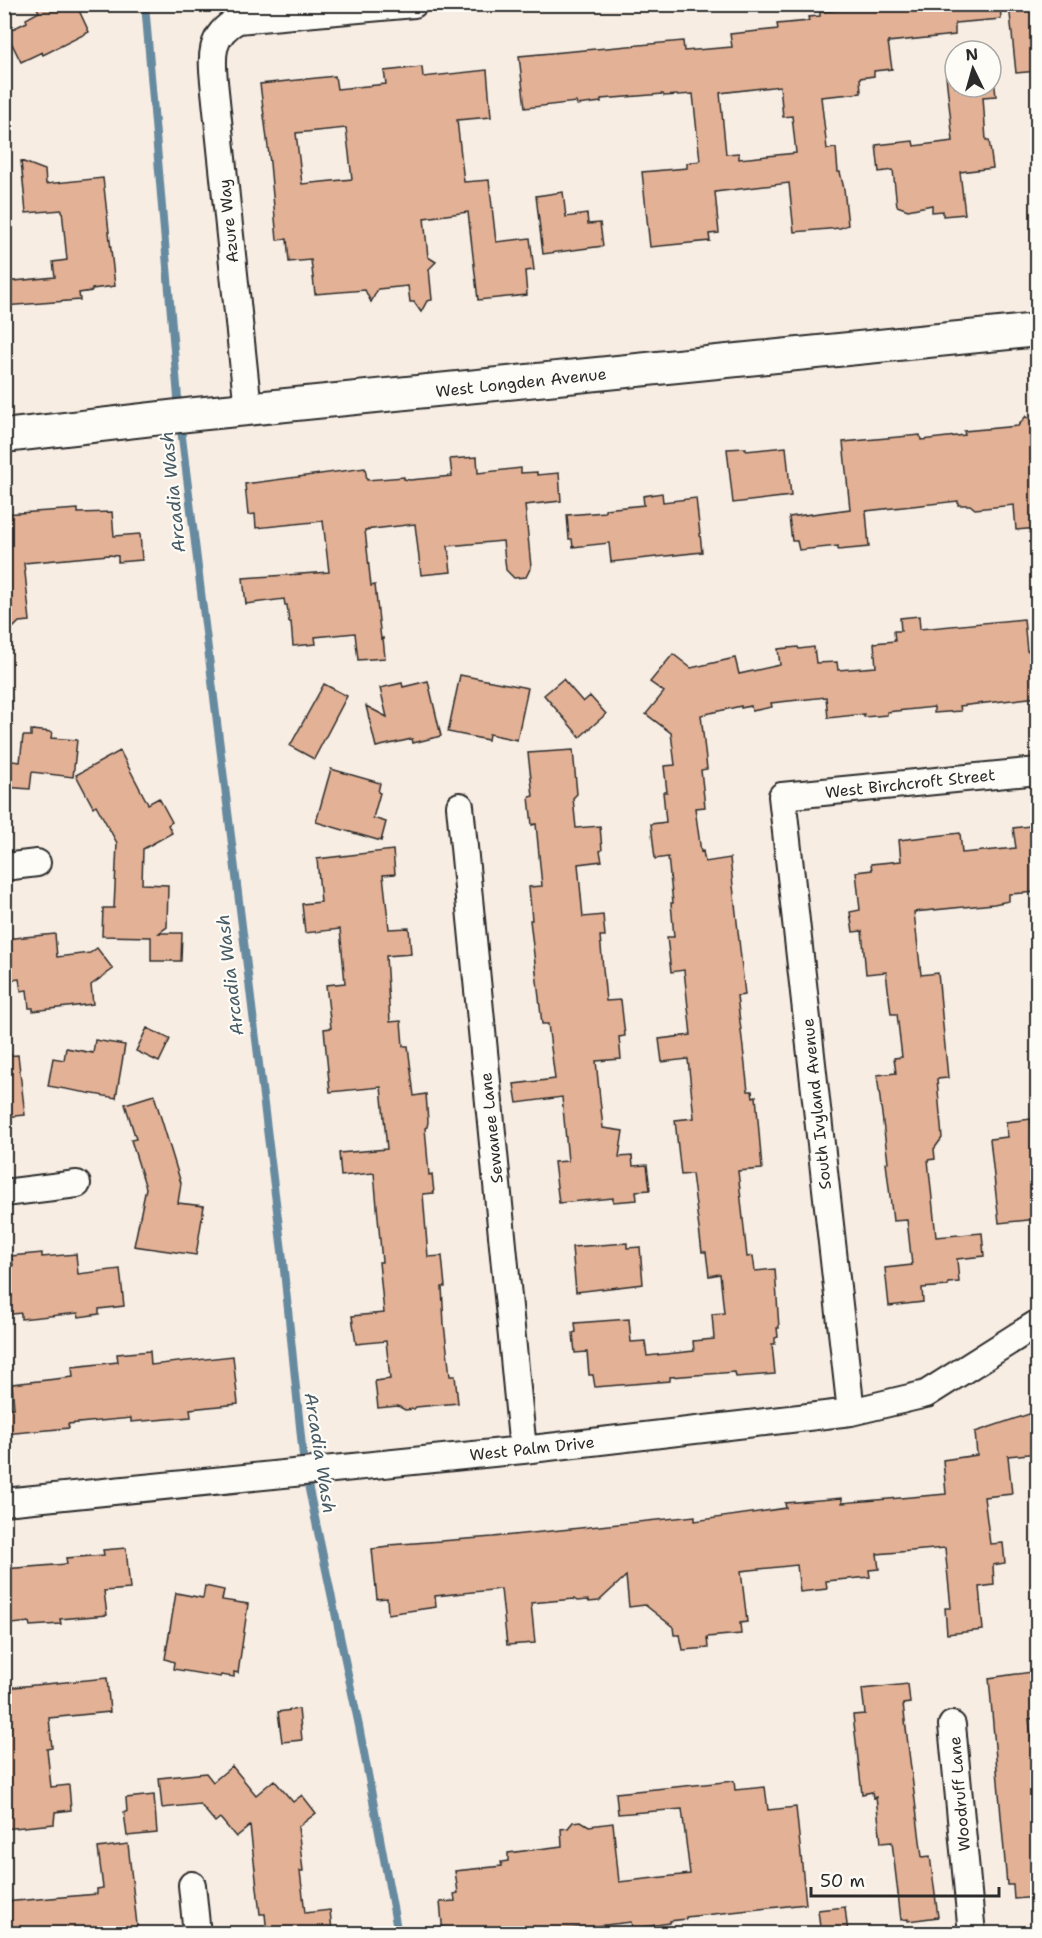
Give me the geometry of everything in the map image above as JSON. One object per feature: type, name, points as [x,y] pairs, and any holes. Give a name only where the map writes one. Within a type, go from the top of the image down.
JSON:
[{"type":"street","name":"Azure Way","points":[[248,409],[214,91],[213,55],[220,33],[227,25],[238,20],[414,4]]},
{"type":"street","name":"West Longden Avenue","points":[[4,436],[196,414],[1038,330]]},
{"type":"street","name":"West Birchcroft Street","points":[[782,796],[1038,771]]},
{"type":"street","name":"South Ivyland Avenue","points":[[782,796],[851,1412]]},
{"type":"street","name":"Sewanee Lane","points":[[460,806],[523,1450]]},
{"type":"street","points":[[4,867],[37,863]]},
{"type":"street","points":[[4,1193],[77,1184]]},
{"type":"street","name":"West Palm Drive","points":[[4,1502],[523,1450],[851,1412],[926,1394],[1038,1323]]},
{"type":"street","name":"Woodruff Lane","points":[[952,1725],[972,1934]]},
{"type":"street","points":[[192,1885],[197,1934]]},
{"type":"building","points":[[35,4],[76,4],[89,32],[43,55],[42,52],[21,62],[6,32],[27,22],[26,19],[39,12]]},
{"type":"building","points":[[875,4],[1000,4],[1001,19],[955,23],[955,35],[888,42],[892,69],[874,71],[874,76],[860,78],[861,93],[821,97],[827,149],[836,148],[838,172],[840,172],[844,189],[848,225],[840,228],[794,232],[789,183],[715,192],[719,233],[709,234],[710,241],[650,247],[642,172],[687,168],[687,163],[700,161],[693,94],[601,99],[601,102],[577,105],[576,102],[525,108],[519,56],[683,41],[684,51],[732,47],[730,34],[778,29],[777,24],[809,21],[808,17],[820,16],[820,12],[875,6]],"holes":[[[780,86],[783,117],[792,116],[796,153],[739,159],[739,153],[726,154],[720,93]]]},
{"type":"building","points":[[1009,4],[1038,4],[1038,71],[1016,73]]},
{"type":"building","points":[[422,67],[423,77],[487,70],[491,117],[457,120],[464,182],[489,180],[496,242],[530,238],[534,270],[525,271],[527,295],[478,300],[468,212],[424,218],[428,257],[436,262],[429,269],[432,300],[427,301],[421,312],[414,302],[410,302],[408,286],[378,289],[371,302],[365,290],[315,294],[311,260],[289,262],[287,239],[277,240],[260,84],[335,76],[337,89],[386,84],[384,71]],"holes":[[[346,128],[352,179],[302,184],[296,133]]]},
{"type":"building","points":[[948,99],[983,99],[986,140],[989,140],[993,168],[960,172],[965,214],[943,216],[943,211],[932,212],[932,205],[908,210],[897,206],[893,170],[879,172],[876,145],[913,141],[914,146],[953,141]]},
{"type":"building","points":[[21,161],[45,170],[46,184],[103,178],[115,286],[79,293],[80,300],[4,306],[4,282],[55,277],[53,262],[67,260],[62,210],[26,213]]},
{"type":"building","points":[[563,192],[566,217],[587,214],[588,224],[600,223],[603,246],[543,254],[536,196]]},
{"type":"building","points":[[1026,416],[1038,426],[1038,528],[1016,530],[1014,505],[975,509],[970,505],[958,505],[958,501],[866,511],[869,547],[838,550],[838,546],[799,550],[797,541],[792,541],[789,517],[850,509],[843,442],[920,435],[921,440],[965,435],[964,431],[1018,426]]},
{"type":"building","points":[[786,447],[791,496],[733,503],[727,449],[746,448],[746,451]]},
{"type":"building","points":[[477,457],[478,473],[521,468],[521,473],[537,472],[537,475],[559,473],[561,501],[525,505],[531,567],[526,577],[514,578],[506,570],[503,541],[448,546],[451,572],[421,575],[415,524],[365,530],[371,586],[375,585],[385,658],[358,660],[355,633],[315,637],[316,644],[293,646],[291,622],[289,622],[284,599],[246,604],[243,578],[329,572],[323,521],[256,528],[255,514],[248,515],[245,484],[365,468],[367,480],[404,477],[410,480],[452,476],[450,459]]},
{"type":"building","points":[[662,493],[663,502],[696,498],[702,552],[611,562],[609,543],[573,547],[572,539],[569,539],[567,515],[605,512],[605,509],[644,505],[643,496]]},
{"type":"building","points":[[78,509],[78,513],[112,512],[114,536],[140,534],[142,560],[118,562],[118,556],[109,555],[24,563],[30,621],[19,622],[4,637],[4,514]]},
{"type":"building","points":[[919,616],[920,629],[1024,619],[1027,651],[1038,650],[1038,697],[960,706],[961,711],[934,713],[934,707],[887,712],[887,715],[864,717],[864,714],[828,718],[826,697],[771,703],[772,707],[752,711],[751,706],[741,708],[741,706],[701,715],[707,769],[701,770],[705,807],[695,808],[701,852],[703,851],[705,862],[730,858],[745,995],[737,996],[748,1091],[752,1091],[753,1097],[756,1096],[762,1169],[738,1171],[747,1257],[753,1256],[755,1271],[775,1269],[779,1328],[777,1328],[778,1337],[775,1338],[775,1344],[772,1344],[775,1374],[736,1377],[735,1372],[670,1377],[670,1381],[595,1387],[593,1375],[589,1375],[587,1352],[575,1353],[573,1333],[576,1332],[575,1323],[629,1319],[631,1342],[645,1341],[647,1356],[694,1351],[693,1341],[714,1339],[712,1314],[724,1313],[720,1274],[709,1276],[706,1252],[702,1252],[692,1174],[681,1175],[675,1120],[694,1118],[688,1059],[662,1062],[659,1039],[691,1035],[684,970],[671,972],[667,937],[674,937],[668,857],[655,859],[651,824],[666,822],[663,792],[667,792],[664,766],[675,765],[671,733],[646,714],[664,692],[650,682],[673,654],[691,668],[735,658],[739,674],[780,665],[778,649],[814,647],[816,663],[837,662],[838,670],[876,667],[874,643],[895,641],[894,631],[901,631],[900,618]]},
{"type":"building","points":[[460,675],[528,688],[517,740],[489,734],[488,740],[448,732]]},
{"type":"building","points":[[563,679],[583,702],[590,696],[606,714],[580,737],[544,695]]},
{"type":"building","points":[[428,681],[441,736],[413,743],[412,739],[376,747],[366,706],[387,717],[380,688],[402,683],[403,687]]},
{"type":"building","points":[[324,684],[347,696],[314,759],[290,746]]},
{"type":"building","points":[[31,730],[52,732],[51,738],[77,740],[73,777],[32,772],[30,789],[4,787],[4,760],[20,762],[23,736],[31,736]]},
{"type":"building","points":[[573,750],[577,794],[573,798],[576,828],[600,826],[602,850],[600,851],[602,861],[578,864],[583,917],[603,915],[605,936],[600,936],[606,1001],[621,1000],[625,1036],[619,1037],[621,1059],[596,1061],[603,1128],[623,1131],[619,1157],[632,1156],[633,1166],[647,1165],[650,1190],[636,1191],[637,1200],[613,1202],[613,1198],[559,1203],[554,1162],[568,1161],[562,1097],[517,1103],[514,1084],[555,1079],[548,1024],[542,1024],[530,920],[532,920],[529,887],[542,886],[536,824],[532,825],[529,797],[533,796],[528,753]]},
{"type":"building","points":[[120,751],[148,804],[159,798],[172,822],[168,825],[172,833],[143,849],[142,884],[168,885],[167,927],[159,933],[182,933],[181,961],[151,961],[151,937],[102,936],[103,908],[114,908],[117,843],[96,805],[93,807],[76,775]]},
{"type":"building","points":[[331,769],[380,783],[378,792],[380,793],[373,818],[386,822],[381,841],[316,822]]},
{"type":"building","points":[[1038,825],[1038,892],[1009,894],[1009,901],[994,904],[914,912],[921,975],[938,973],[948,1078],[937,1079],[942,1138],[934,1149],[935,1159],[928,1160],[936,1237],[982,1233],[984,1256],[957,1259],[959,1282],[948,1283],[948,1286],[922,1288],[923,1302],[889,1306],[885,1268],[912,1265],[907,1220],[893,1221],[877,1075],[896,1073],[894,1058],[902,1057],[897,1014],[891,1014],[886,972],[866,974],[862,931],[853,932],[850,912],[860,910],[856,872],[872,870],[871,864],[901,861],[899,840],[960,833],[962,853],[1016,848],[1013,828]]},
{"type":"building","points":[[393,850],[395,874],[383,875],[389,929],[409,928],[411,954],[386,956],[390,1022],[401,1021],[403,1046],[408,1046],[414,1096],[426,1094],[428,1122],[425,1128],[429,1175],[432,1174],[434,1193],[423,1194],[428,1257],[442,1256],[445,1287],[442,1287],[444,1324],[450,1376],[455,1376],[458,1403],[405,1410],[398,1406],[378,1408],[375,1381],[390,1379],[386,1341],[356,1344],[352,1316],[384,1313],[379,1262],[382,1262],[374,1173],[341,1176],[339,1153],[387,1149],[381,1087],[330,1092],[324,1029],[331,1028],[326,985],[345,983],[340,929],[305,933],[302,904],[321,902],[317,859]]},
{"type":"building","points":[[55,934],[57,957],[90,953],[97,948],[113,969],[91,985],[93,1004],[33,1011],[33,1008],[29,1008],[27,990],[21,991],[19,979],[4,981],[4,939]]},
{"type":"building","points":[[147,1028],[170,1039],[159,1062],[136,1051]]},
{"type":"building","points":[[95,1040],[125,1045],[116,1098],[48,1086],[53,1058],[64,1060],[66,1048],[93,1053]]},
{"type":"building","points":[[18,1055],[25,1115],[4,1117],[4,1056]]},
{"type":"building","points":[[154,1095],[181,1183],[178,1203],[204,1206],[196,1255],[134,1246],[146,1188],[131,1140],[136,1139],[125,1104]]},
{"type":"building","points":[[1031,1119],[1033,1136],[1038,1134],[1038,1219],[999,1223],[990,1139],[1007,1137],[1006,1122]]},
{"type":"building","points":[[627,1243],[627,1248],[640,1247],[643,1284],[576,1292],[572,1247]]},
{"type":"building","points":[[42,1253],[42,1257],[76,1254],[78,1274],[120,1269],[124,1306],[99,1309],[99,1314],[79,1317],[78,1313],[21,1319],[21,1313],[4,1315],[4,1266],[13,1265],[11,1256]]},
{"type":"building","points":[[150,1351],[151,1365],[233,1356],[238,1404],[190,1409],[191,1417],[131,1422],[131,1418],[68,1424],[69,1428],[4,1434],[4,1409],[14,1408],[12,1384],[73,1377],[72,1367],[118,1362],[117,1354]]},
{"type":"building","points":[[1038,1411],[1038,1453],[1008,1456],[1012,1494],[984,1497],[990,1544],[1003,1543],[1005,1563],[993,1565],[994,1585],[979,1587],[983,1630],[947,1634],[945,1608],[951,1608],[945,1548],[877,1554],[879,1569],[869,1570],[870,1577],[826,1581],[827,1589],[800,1592],[797,1565],[741,1571],[747,1622],[740,1623],[741,1634],[707,1637],[708,1648],[683,1650],[680,1635],[674,1635],[673,1627],[645,1605],[629,1607],[626,1576],[599,1601],[574,1599],[531,1603],[535,1643],[507,1645],[501,1589],[435,1596],[436,1607],[388,1614],[387,1598],[377,1599],[372,1549],[389,1547],[389,1545],[493,1537],[695,1516],[695,1521],[786,1508],[785,1503],[842,1498],[842,1503],[946,1494],[943,1460],[977,1455],[975,1432]]},
{"type":"building","points":[[126,1548],[130,1589],[104,1591],[107,1615],[60,1619],[61,1624],[30,1626],[29,1622],[4,1625],[4,1569],[67,1564],[66,1558],[104,1555],[103,1550]]},
{"type":"building","points":[[205,1586],[224,1590],[222,1600],[248,1604],[238,1673],[234,1672],[234,1677],[221,1675],[220,1677],[173,1669],[174,1662],[165,1659],[176,1593],[203,1598]]},
{"type":"building","points":[[1038,1671],[1038,1718],[1029,1719],[1034,1760],[1038,1760],[1038,1897],[1014,1899],[1013,1885],[1007,1885],[989,1678]]},
{"type":"building","points":[[107,1678],[110,1712],[49,1718],[52,1748],[47,1749],[51,1787],[69,1785],[71,1810],[55,1812],[54,1824],[4,1829],[4,1688]]},
{"type":"building","points":[[908,1684],[910,1703],[903,1704],[922,1857],[930,1856],[938,1917],[908,1921],[908,1919],[901,1920],[892,1842],[881,1843],[876,1797],[873,1798],[872,1792],[862,1794],[853,1715],[865,1714],[862,1689]]},
{"type":"building","points":[[299,1709],[302,1740],[282,1742],[278,1712]]},
{"type":"building","points":[[232,1766],[256,1795],[274,1780],[293,1802],[302,1795],[316,1813],[298,1827],[305,1913],[330,1910],[332,1931],[267,1934],[265,1914],[260,1914],[250,1826],[236,1837],[220,1818],[215,1822],[200,1804],[162,1808],[159,1778],[206,1773],[213,1782]]},
{"type":"building","points":[[734,1781],[735,1790],[765,1787],[768,1810],[796,1807],[806,1904],[686,1917],[686,1919],[670,1921],[670,1923],[642,1927],[632,1927],[631,1922],[563,1930],[564,1934],[443,1934],[440,1902],[455,1901],[454,1894],[458,1893],[455,1871],[502,1866],[501,1862],[508,1861],[508,1853],[562,1846],[561,1829],[568,1828],[573,1822],[581,1821],[589,1826],[613,1823],[619,1882],[690,1874],[682,1809],[618,1814],[616,1793]]},
{"type":"building","points":[[154,1795],[157,1833],[127,1836],[124,1812],[127,1812],[126,1798]]},
{"type":"building","points":[[128,1844],[138,1934],[4,1934],[4,1902],[97,1894],[97,1889],[103,1888],[98,1848]]},
{"type":"building","points":[[845,1907],[848,1934],[821,1934],[818,1910]]},
{"type":"waterway","name":"Arcadia Wash","points":[[145,4],[179,410]]},
{"type":"waterway","name":"Arcadia Wash","points":[[180,421],[282,1251],[304,1466],[359,1726],[398,1934]]}]
